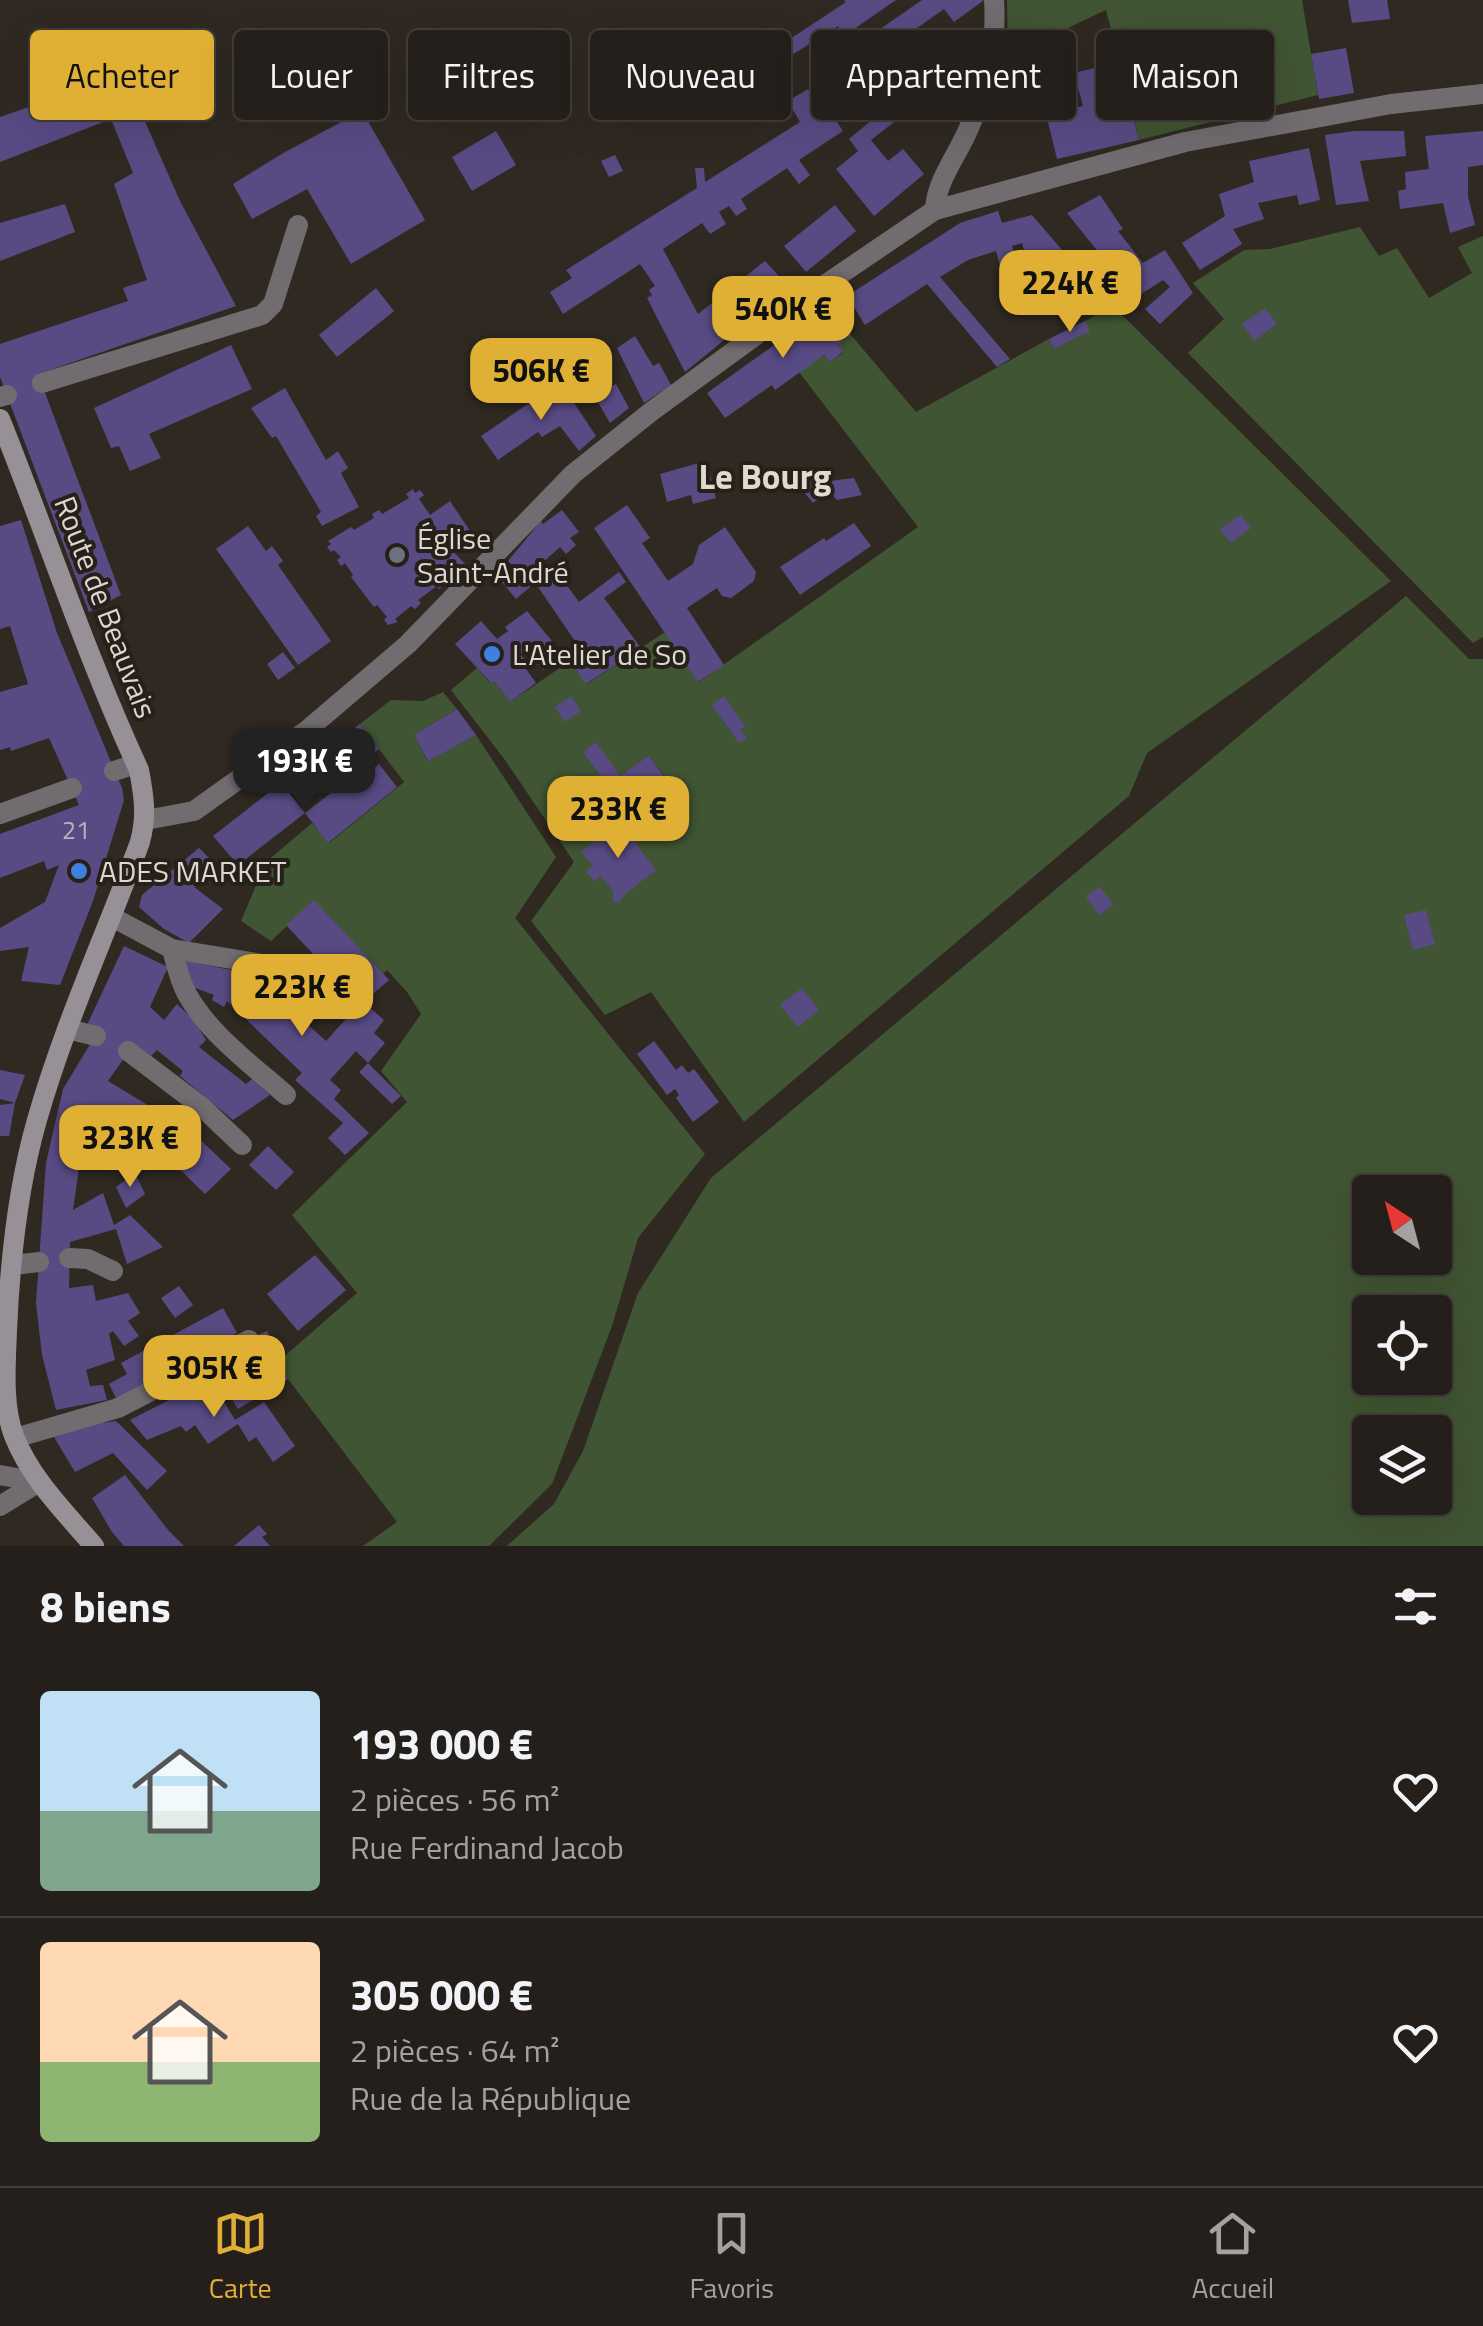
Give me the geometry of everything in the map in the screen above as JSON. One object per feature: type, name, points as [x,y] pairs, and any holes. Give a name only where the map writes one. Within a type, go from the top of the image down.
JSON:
[{"type":"main road","name":"Route de Beauvais","points":[[0,418],[36,507],[72,614],[136,764],[146,820]]},
{"type":"main road","points":[[94,1546],[39,1482],[15,1438],[3,1357],[29,1152],[49,1111],[68,1029],[146,820]]},
{"type":"street","points":[[936,210],[939,187],[968,130],[992,64],[994,0]]},
{"type":"street","points":[[146,820],[194,812],[306,731],[408,644],[573,474],[779,318],[936,210],[1185,142],[1391,104],[1483,94]]},
{"type":"street","points":[[42,383],[262,314],[273,304],[298,225]]},
{"type":"street","points":[[114,772],[136,764]]},
{"type":"street","points":[[0,814],[72,788]]},
{"type":"street","points":[[112,917],[172,949],[268,965]]},
{"type":"street","points":[[172,949],[186,992],[198,1010],[286,1095]]},
{"type":"street","points":[[68,1029],[96,1036]]},
{"type":"street","points":[[128,1052],[202,1106],[242,1145]]},
{"type":"street","points":[[85,1126],[124,1148],[133,1161]]},
{"type":"street","points":[[69,1258],[88,1259],[114,1272]]},
{"type":"street","points":[[13,1265],[39,1262]]},
{"type":"street","points":[[15,1438],[118,1408],[249,1340]]},
{"type":"street","points":[[0,1475],[39,1482]]},
{"type":"street","points":[[0,1506],[39,1482]]},
{"type":"green space","points":[[1007,0],[1302,0],[1318,95],[1274,106],[1274,30],[1111,30],[1106,10],[1063,30],[1008,30]]},
{"type":"green space","points":[[1134,120],[1219,120],[1139,140]]},
{"type":"green space","points":[[1360,227],[1379,256],[1397,248],[1429,298],[1472,273],[1458,247],[1483,236],[1483,637],[1473,643],[1188,353],[1224,319],[1193,283],[1244,250],[1270,249]]},
{"type":"green space","points":[[1113,306],[1391,581],[1147,753],[1129,796],[744,1122],[651,992],[605,1015],[531,921],[574,862],[505,760],[451,690],[477,668],[490,683],[494,681],[510,702],[570,661],[587,684],[665,632],[699,682],[918,527],[799,372],[824,355],[830,362],[843,353],[838,345],[851,335],[916,412],[1049,339],[1054,349],[1089,331],[1085,321]],"holes":[[[595,743],[620,776],[649,755],[669,782],[628,812],[622,805],[601,819],[587,801],[608,786],[583,752]]]},
{"type":"green space","points":[[1406,596],[1469,659],[1483,659],[1483,1546],[507,1546],[554,1504],[583,1451],[638,1293],[711,1178]]},
{"type":"green space","points":[[443,692],[457,709],[414,735],[427,760],[476,735],[556,857],[515,918],[705,1154],[638,1238],[612,1326],[552,1484],[489,1546],[363,1546],[397,1522],[288,1379],[280,1360],[357,1293],[292,1215],[407,1102],[381,1071],[421,1014],[387,970],[383,974],[314,901],[271,941],[241,921],[266,862],[312,823],[329,843],[404,782],[360,724],[391,700],[423,701]]},
{"type":"building","points":[[896,0],[853,30],[840,30],[838,26],[832,30],[811,30],[811,43],[792,55],[791,38],[846,2]]},
{"type":"building","points":[[922,0],[984,0],[954,22],[944,9],[914,30],[879,30]]},
{"type":"building","points":[[1348,0],[1387,0],[1390,19],[1352,23]]},
{"type":"building","points":[[1346,48],[1354,93],[1319,99],[1311,54]]},
{"type":"building","points":[[1096,68],[1096,120],[1134,120],[1139,140],[1057,159],[1047,120],[1076,120],[1076,108],[1083,106],[1076,73]]},
{"type":"building","points":[[808,89],[811,120],[836,120],[843,131],[799,160],[810,175],[799,184],[787,168],[741,199],[747,209],[736,216],[729,206],[719,212],[726,224],[710,234],[702,223],[663,249],[698,314],[765,261],[789,287],[685,372],[647,298],[655,286],[640,264],[563,314],[550,292],[572,278],[566,270],[697,188],[695,168],[704,168],[705,182],[800,122],[791,99]]},
{"type":"building","points":[[30,107],[30,120],[108,120],[0,162],[0,117]]},
{"type":"building","points":[[111,120],[144,120],[180,201],[236,306],[38,374],[121,595],[89,612],[0,377],[0,344],[128,301],[123,288],[147,280],[114,184],[133,173]]},
{"type":"building","points":[[345,120],[367,120],[425,220],[351,264],[307,189],[252,219],[233,184]]},
{"type":"building","points":[[872,120],[897,120],[871,140],[888,161],[903,149],[924,174],[874,216],[836,169],[858,151],[849,139]]},
{"type":"building","points":[[496,131],[516,165],[472,191],[452,157]]},
{"type":"building","points":[[1404,131],[1406,156],[1360,161],[1369,201],[1336,205],[1325,135]]},
{"type":"building","points":[[1483,131],[1483,165],[1468,167],[1468,196],[1475,225],[1450,233],[1443,203],[1400,209],[1398,191],[1406,189],[1405,172],[1429,169],[1425,136]]},
{"type":"building","points":[[1309,148],[1320,200],[1299,205],[1297,195],[1258,203],[1264,219],[1233,229],[1242,244],[1200,270],[1182,243],[1225,216],[1219,194],[1254,182],[1249,161]]},
{"type":"building","points":[[615,155],[623,171],[609,177],[601,161]]},
{"type":"building","points":[[1100,195],[1123,229],[1118,231],[1143,263],[1165,250],[1193,293],[1160,324],[1145,309],[1170,287],[1163,280],[1135,298],[1067,213]]},
{"type":"building","points":[[65,204],[75,232],[0,261],[0,223]]},
{"type":"building","points":[[835,205],[856,231],[806,272],[784,246]]},
{"type":"building","points":[[998,211],[1002,223],[1032,215],[1094,287],[1063,299],[1026,257],[1022,243],[1012,246],[1027,291],[1008,297],[996,251],[968,260],[940,277],[1010,359],[997,367],[927,284],[865,325],[847,296],[960,223]]},
{"type":"building","points":[[376,288],[394,311],[337,357],[319,335]]},
{"type":"building","points":[[830,305],[851,335],[838,345],[843,352],[830,362],[824,355],[775,390],[772,385],[725,418],[707,393]]},
{"type":"building","points":[[1265,308],[1277,324],[1254,341],[1242,324]]},
{"type":"building","points":[[1085,321],[1090,331],[1054,349],[1049,339]]},
{"type":"building","points":[[635,336],[653,366],[659,363],[671,385],[644,403],[617,348]]},
{"type":"building","points":[[231,345],[252,389],[149,434],[161,458],[130,471],[119,446],[111,448],[94,408]]},
{"type":"building","points":[[560,382],[596,436],[579,451],[560,426],[542,437],[538,432],[498,460],[481,436]]},
{"type":"building","points":[[616,384],[629,408],[610,423],[595,397]]},
{"type":"building","points":[[285,388],[326,460],[338,451],[348,468],[341,473],[359,507],[322,526],[316,516],[321,512],[276,436],[272,438],[251,408]]},
{"type":"building","points":[[706,461],[716,498],[693,504],[691,495],[667,502],[660,474]]},
{"type":"building","points":[[812,468],[822,482],[854,478],[862,495],[837,500],[829,491],[813,503],[795,481]]},
{"type":"building","name":"Église Saint-André","points":[[413,489],[424,495],[419,499],[430,515],[450,501],[470,531],[450,548],[467,566],[462,570],[459,567],[444,579],[447,582],[439,589],[437,586],[418,600],[421,603],[415,609],[411,606],[395,619],[398,622],[388,625],[384,620],[387,617],[377,605],[374,607],[345,563],[341,566],[337,560],[341,557],[327,547],[331,544],[328,541],[374,518],[372,514],[379,510],[382,514],[409,498],[406,494]]},
{"type":"building","points":[[627,505],[650,538],[642,543],[668,581],[693,564],[699,545],[725,527],[756,572],[754,581],[731,598],[722,596],[717,588],[687,608],[724,665],[698,682],[594,528]]},
{"type":"building","points":[[562,510],[579,532],[570,538],[576,545],[566,554],[560,547],[525,578],[530,587],[516,599],[501,581],[515,568],[508,561],[541,521],[543,524]]},
{"type":"building","points":[[1241,515],[1251,528],[1231,543],[1220,529]]},
{"type":"building","points":[[21,520],[57,633],[124,800],[93,901],[60,985],[21,981],[29,947],[0,951],[0,928],[45,902],[59,865],[47,870],[44,861],[0,878],[0,834],[79,805],[49,738],[11,751],[10,747],[0,750],[0,692],[28,684],[10,626],[0,629],[0,526]]},
{"type":"building","points":[[854,523],[871,546],[800,595],[780,567]]},
{"type":"building","points":[[248,526],[266,551],[272,546],[283,561],[278,565],[331,641],[298,665],[216,549]]},
{"type":"building","points":[[557,572],[579,602],[619,572],[626,582],[604,598],[641,648],[586,684],[566,655],[579,647],[538,587]]},
{"type":"building","points":[[527,611],[552,641],[541,651],[552,664],[543,670],[525,650],[520,654],[536,683],[510,702],[455,644],[481,621],[497,639],[508,631],[505,627]]},
{"type":"building","points":[[283,652],[295,668],[278,680],[267,664]]},
{"type":"building","points":[[571,696],[581,711],[565,722],[555,707]]},
{"type":"building","points":[[724,696],[745,726],[740,730],[747,738],[739,743],[712,705]]},
{"type":"building","points":[[457,709],[476,735],[428,761],[414,735]]},
{"type":"building","points":[[360,724],[379,749],[358,765],[339,740]]},
{"type":"building","points":[[596,742],[620,776],[649,755],[669,783],[628,813],[622,805],[601,820],[587,801],[608,786],[583,752]]},
{"type":"building","points":[[379,764],[397,787],[328,843],[305,813],[362,769],[366,774]]},
{"type":"building","points":[[281,783],[305,813],[238,865],[213,836]]},
{"type":"building","points":[[620,822],[656,870],[619,903],[613,901],[613,891],[601,876],[594,881],[586,872],[593,866],[581,851]]},
{"type":"building","points":[[199,848],[220,869],[194,887],[223,909],[189,943],[164,929],[139,907],[142,895]]},
{"type":"building","points":[[1100,887],[1113,905],[1099,915],[1086,897]]},
{"type":"building","points":[[314,900],[389,980],[367,999],[337,967],[331,973],[286,925]]},
{"type":"building","points":[[1426,910],[1435,944],[1413,950],[1404,915]]},
{"type":"building","points":[[124,946],[168,967],[150,1007],[164,1020],[177,1004],[194,1020],[206,1040],[199,1047],[246,1084],[252,1079],[270,1095],[233,1120],[180,1076],[183,1071],[157,1050],[151,1056],[134,1044],[108,1081],[191,1131],[231,1169],[205,1194],[167,1157],[165,1161],[86,1119],[73,1210],[103,1193],[114,1225],[130,1215],[163,1247],[127,1264],[116,1229],[70,1242],[69,1288],[93,1285],[96,1301],[128,1293],[140,1313],[128,1321],[139,1336],[124,1346],[113,1331],[109,1334],[115,1360],[86,1370],[90,1386],[103,1385],[107,1400],[56,1410],[42,1355],[36,1303],[46,1163],[63,1089],[100,1028],[87,1025]]},
{"type":"building","points":[[183,963],[251,974],[267,988],[275,977],[296,996],[287,1006],[326,1041],[362,1001],[384,1020],[374,1033],[385,1043],[368,1063],[356,1051],[330,1080],[341,1090],[334,1099],[369,1133],[345,1155],[328,1138],[343,1123],[295,1080],[302,1073],[227,1001],[224,1007],[212,1000],[214,995],[193,987]]},
{"type":"building","points":[[802,988],[819,1010],[798,1027],[780,1005]]},
{"type":"building","points":[[654,1041],[676,1070],[682,1065],[688,1073],[694,1069],[719,1102],[693,1122],[676,1098],[679,1095],[675,1089],[667,1095],[637,1054]]},
{"type":"building","points":[[368,1063],[401,1096],[392,1104],[359,1072]]},
{"type":"building","points":[[0,1070],[25,1075],[15,1103],[0,1099]]},
{"type":"building","points":[[15,1103],[9,1136],[0,1136],[0,1105]]},
{"type":"building","points":[[268,1146],[294,1172],[276,1190],[249,1165]]},
{"type":"building","points":[[135,1173],[145,1194],[126,1208],[116,1187]]},
{"type":"building","points":[[315,1255],[346,1290],[298,1331],[267,1294]]},
{"type":"building","points":[[179,1286],[193,1305],[175,1318],[161,1298]]},
{"type":"building","points":[[223,1308],[237,1333],[116,1398],[109,1384],[127,1374],[121,1363]]},
{"type":"building","points":[[267,1331],[288,1379],[238,1409],[219,1379],[265,1352],[258,1335]]},
{"type":"building","points":[[210,1379],[235,1420],[264,1402],[295,1446],[273,1462],[256,1437],[249,1442],[238,1424],[208,1444],[195,1425],[186,1432],[181,1426],[147,1440],[130,1420]]},
{"type":"building","points":[[116,1421],[167,1471],[147,1490],[113,1453],[75,1472],[54,1437],[70,1427]]},
{"type":"building","points":[[125,1475],[184,1546],[124,1546],[112,1532],[92,1498]]},
{"type":"building","points":[[259,1525],[270,1546],[234,1546]]},
{"type":"place","name":"Église Saint-André","points":[[397,555]]},
{"type":"place","name":"L'Atelier de So","points":[[492,654]]},
{"type":"place","name":"ADES MARKET","points":[[79,871]]},
{"type":"district","name":"Le Bourg","points":[[765,476]]}]
